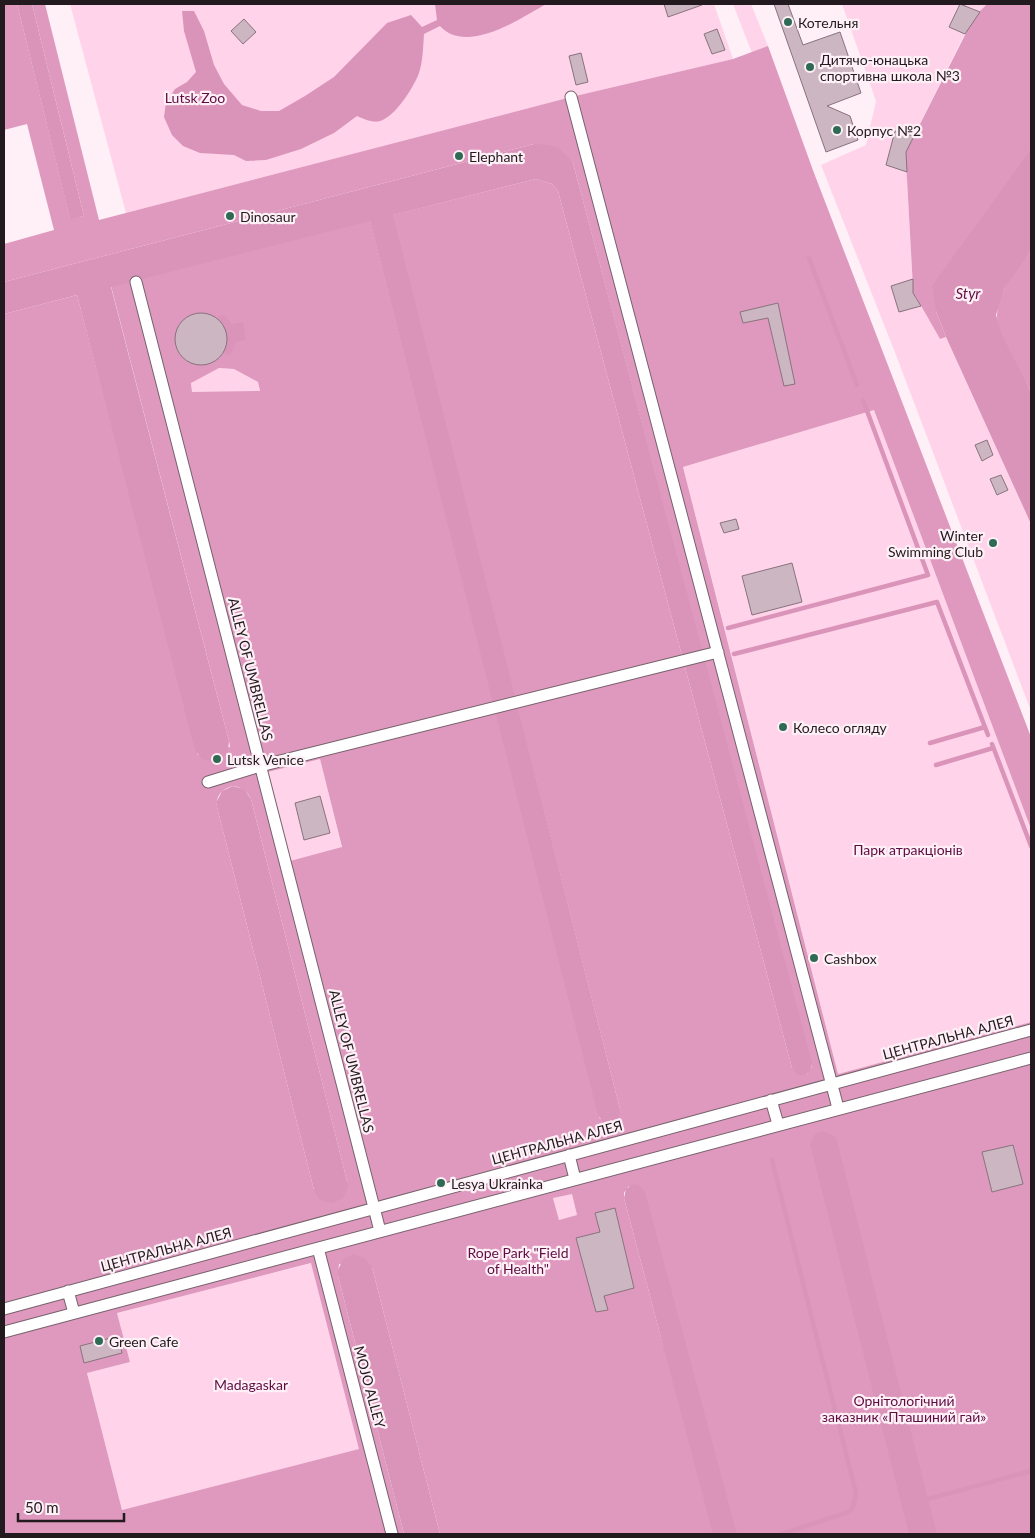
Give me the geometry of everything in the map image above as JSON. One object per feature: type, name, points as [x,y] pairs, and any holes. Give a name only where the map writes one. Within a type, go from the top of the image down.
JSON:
[{"type":"street","points":[[572,97],[838,1108]]},
{"type":"street","name":"ALLEY OF UMBRELLAS","points":[[136,282],[380,1231]]},
{"type":"street","points":[[208,782],[260,766],[718,652]]},
{"type":"street","name":"ЦЕНТРАЛЬНА АЛЕЯ","points":[[4,1309],[1031,1030]]},
{"type":"street","points":[[4,1332],[1031,1058]]},
{"type":"street","points":[[771,1100],[778,1124]]},
{"type":"street","points":[[569,1155],[575,1179]]},
{"type":"street","name":"MOJO ALLEY","points":[[318,1248],[392,1534]]},
{"type":"street","points":[[68,1291],[74,1314]]},
{"type":"green space","points":[[4,4],[17,4],[70,218],[84,216],[32,4],[45,4],[99,220],[571,97],[733,59],[768,46],[814,173],[1031,737],[1031,829],[874,410],[683,467],[838,1074],[1031,1022],[1031,1534],[440,1534],[372,1267],[339,1264],[338,1276],[404,1534],[4,1534],[4,314],[77,295],[198,755],[230,747],[111,286],[370,220],[600,1119],[620,1109],[392,215],[536,179],[552,184],[558,191],[792,1068],[807,1074],[812,1067],[573,163],[534,144],[4,282],[4,244],[54,230],[27,124],[4,130]],"holes":[[[219,368],[234,369],[258,382],[260,391],[192,392],[191,383]],[[320,759],[342,847],[290,861],[268,772]],[[233,786],[239,787],[251,799],[347,1181],[314,1190],[217,807],[218,796],[225,789]],[[629,1186],[663,1345],[624,1193]],[[572,1194],[577,1215],[559,1220],[553,1198]],[[311,1263],[359,1449],[122,1510],[87,1373],[130,1362],[117,1313]]]},
{"type":"green space","name":"Lutsk Zoo","points":[[70,4],[714,4],[733,59],[571,97],[126,213]]},
{"type":"green space","points":[[733,4],[751,4],[768,46],[752,53]]},
{"type":"green space","points":[[842,4],[987,4],[972,19],[911,142],[899,139],[901,132],[896,131],[906,161],[913,288],[916,297],[940,339],[946,337],[1031,524],[1031,711],[896,355],[821,165],[866,145],[876,101]]},
{"type":"green space","points":[[962,4],[966,6],[962,15],[972,19],[987,4],[1031,4],[1031,149],[936,311],[946,337],[940,339],[916,297],[905,301],[907,310],[900,312],[892,286],[902,291],[913,288],[906,161],[892,167],[888,166],[896,131],[901,132],[900,139],[911,142],[969,27],[951,27]]},
{"type":"green space","points":[[1031,250],[1031,392],[1005,343],[997,315],[998,306],[1005,288],[1014,272]]},
{"type":"green space","points":[[219,368],[234,369],[258,382],[260,392],[192,392],[191,382]]},
{"type":"green space","name":"Парк атракціонів","points":[[874,410],[1031,829],[1031,1022],[838,1074],[683,467]]},
{"type":"green space","points":[[320,759],[342,848],[290,861],[268,772]]},
{"type":"green space","points":[[572,1193],[577,1215],[559,1220],[553,1198]]},
{"type":"green space","name":"Madagaskar","points":[[312,1263],[360,1449],[122,1510],[87,1373],[130,1362],[117,1313]]},
{"type":"water","points":[[17,4],[32,4],[84,216],[70,219]]},
{"type":"water","points":[[435,4],[546,4],[508,25],[478,36],[464,37],[451,34],[440,26],[424,34],[419,73],[413,86],[392,114],[380,121],[368,120],[357,116],[334,133],[301,149],[266,160],[246,161],[234,155],[200,153],[183,146],[172,135],[164,117],[166,102],[175,89],[187,82],[196,72],[184,31],[182,11],[194,11],[204,31],[214,65],[224,84],[242,105],[261,111],[279,111],[334,77],[387,23],[411,15],[422,27],[437,20]]},
{"type":"water","points":[[534,144],[556,147],[573,163],[812,1063],[810,1071],[804,1075],[798,1075],[792,1068],[558,191],[552,184],[536,179],[393,215],[620,1109],[619,1118],[612,1123],[603,1122],[598,1115],[370,221],[111,287],[229,741],[228,753],[217,762],[202,759],[195,750],[77,295],[4,314],[4,282]]},
{"type":"water","name":"Styr","points":[[1031,149],[1031,250],[1004,289],[996,315],[1002,335],[1031,392],[1031,524],[946,337],[936,311],[932,286]]},
{"type":"water","points":[[224,315],[232,324],[243,322],[246,340],[236,342],[231,354],[225,355],[218,316]]},
{"type":"water","points":[[233,786],[244,789],[251,799],[347,1181],[348,1187],[343,1198],[332,1203],[320,1200],[314,1190],[217,807],[217,801],[222,791]]},
{"type":"water","points":[[823,1131],[836,1137],[937,1534],[909,1534],[810,1144],[814,1135]]},
{"type":"water","points":[[634,1184],[639,1185],[645,1192],[737,1534],[713,1534],[624,1198],[626,1189]]},
{"type":"water","points":[[354,1254],[365,1258],[372,1267],[440,1534],[404,1534],[338,1276],[338,1270],[343,1259]]},
{"type":"building","points":[[664,4],[701,4],[702,5],[668,17]]},
{"type":"building","points":[[774,4],[788,4],[803,45],[840,32],[861,93],[827,106],[850,116],[858,140],[826,152]]},
{"type":"building","points":[[960,4],[980,12],[965,34],[949,27]]},
{"type":"building","points":[[244,19],[256,32],[243,44],[231,31]]},
{"type":"building","points":[[717,29],[725,50],[712,54],[704,34]]},
{"type":"building","points":[[581,53],[588,82],[576,85],[569,56]]},
{"type":"building","points":[[895,131],[914,136],[906,152],[907,172],[886,165]]},
{"type":"building","points":[[913,279],[913,293],[921,306],[899,312],[891,286]]},
{"type":"building","points":[[778,303],[795,384],[784,386],[768,318],[743,323],[740,312]]},
{"type":"building","points":[[201,313],[215,317],[223,325],[227,339],[223,353],[215,361],[201,365],[187,361],[179,353],[175,339],[179,325],[187,317]]},
{"type":"building","points":[[987,440],[993,455],[982,461],[975,445]]},
{"type":"building","points":[[1001,475],[1008,490],[997,495],[990,479]]},
{"type":"building","points":[[736,519],[739,529],[724,533],[720,523]]},
{"type":"building","points":[[792,563],[802,602],[752,615],[742,576]]},
{"type":"building","points":[[320,796],[330,833],[304,840],[295,803]]},
{"type":"building","points":[[1013,1145],[1023,1184],[992,1192],[982,1152]]},
{"type":"building","points":[[615,1208],[634,1288],[604,1296],[608,1310],[596,1312],[576,1238],[600,1232],[595,1213]]},
{"type":"building","points":[[118,1336],[122,1353],[84,1363],[80,1346]]},
{"type":"waterway","points":[[809,258],[857,385]]},
{"type":"waterway","points":[[728,628],[928,575],[863,400]]},
{"type":"waterway","points":[[734,654],[937,602],[988,735]]},
{"type":"waterway","points":[[930,743],[985,727]]},
{"type":"waterway","points":[[992,744],[1031,846]]},
{"type":"waterway","points":[[936,765],[993,748]]},
{"type":"waterway","points":[[772,1160],[856,1493],[853,1507],[849,1512],[782,1534]]},
{"type":"waterway","points":[[928,1499],[1031,1471]]},
{"type":"place","name":"Котельня","points":[[788,22]]},
{"type":"place","name":"Дитячо-юнацька спортивна школа №3","points":[[810,67]]},
{"type":"place","name":"Корпус №2","points":[[837,130]]},
{"type":"place","name":"Elephant","points":[[459,156]]},
{"type":"place","name":"Dinosaur","points":[[230,216]]},
{"type":"place","name":"Winter Swimming Club","points":[[993,543]]},
{"type":"place","name":"Колесо огляду","points":[[783,727]]},
{"type":"place","name":"Lutsk Venice","points":[[217,759]]},
{"type":"place","name":"Cashbox","points":[[814,958]]},
{"type":"place","name":"Lesya Ukrainka","points":[[441,1183]]},
{"type":"place","name":"Green Cafe","points":[[99,1341]]},
{"type":"park label","name":"Rope Park \"Field of Health\"","points":[[518,1260]]},
{"type":"park label","name":"Орнітологічний заказник «Пташиний гай»","points":[[904,1408]]}]
